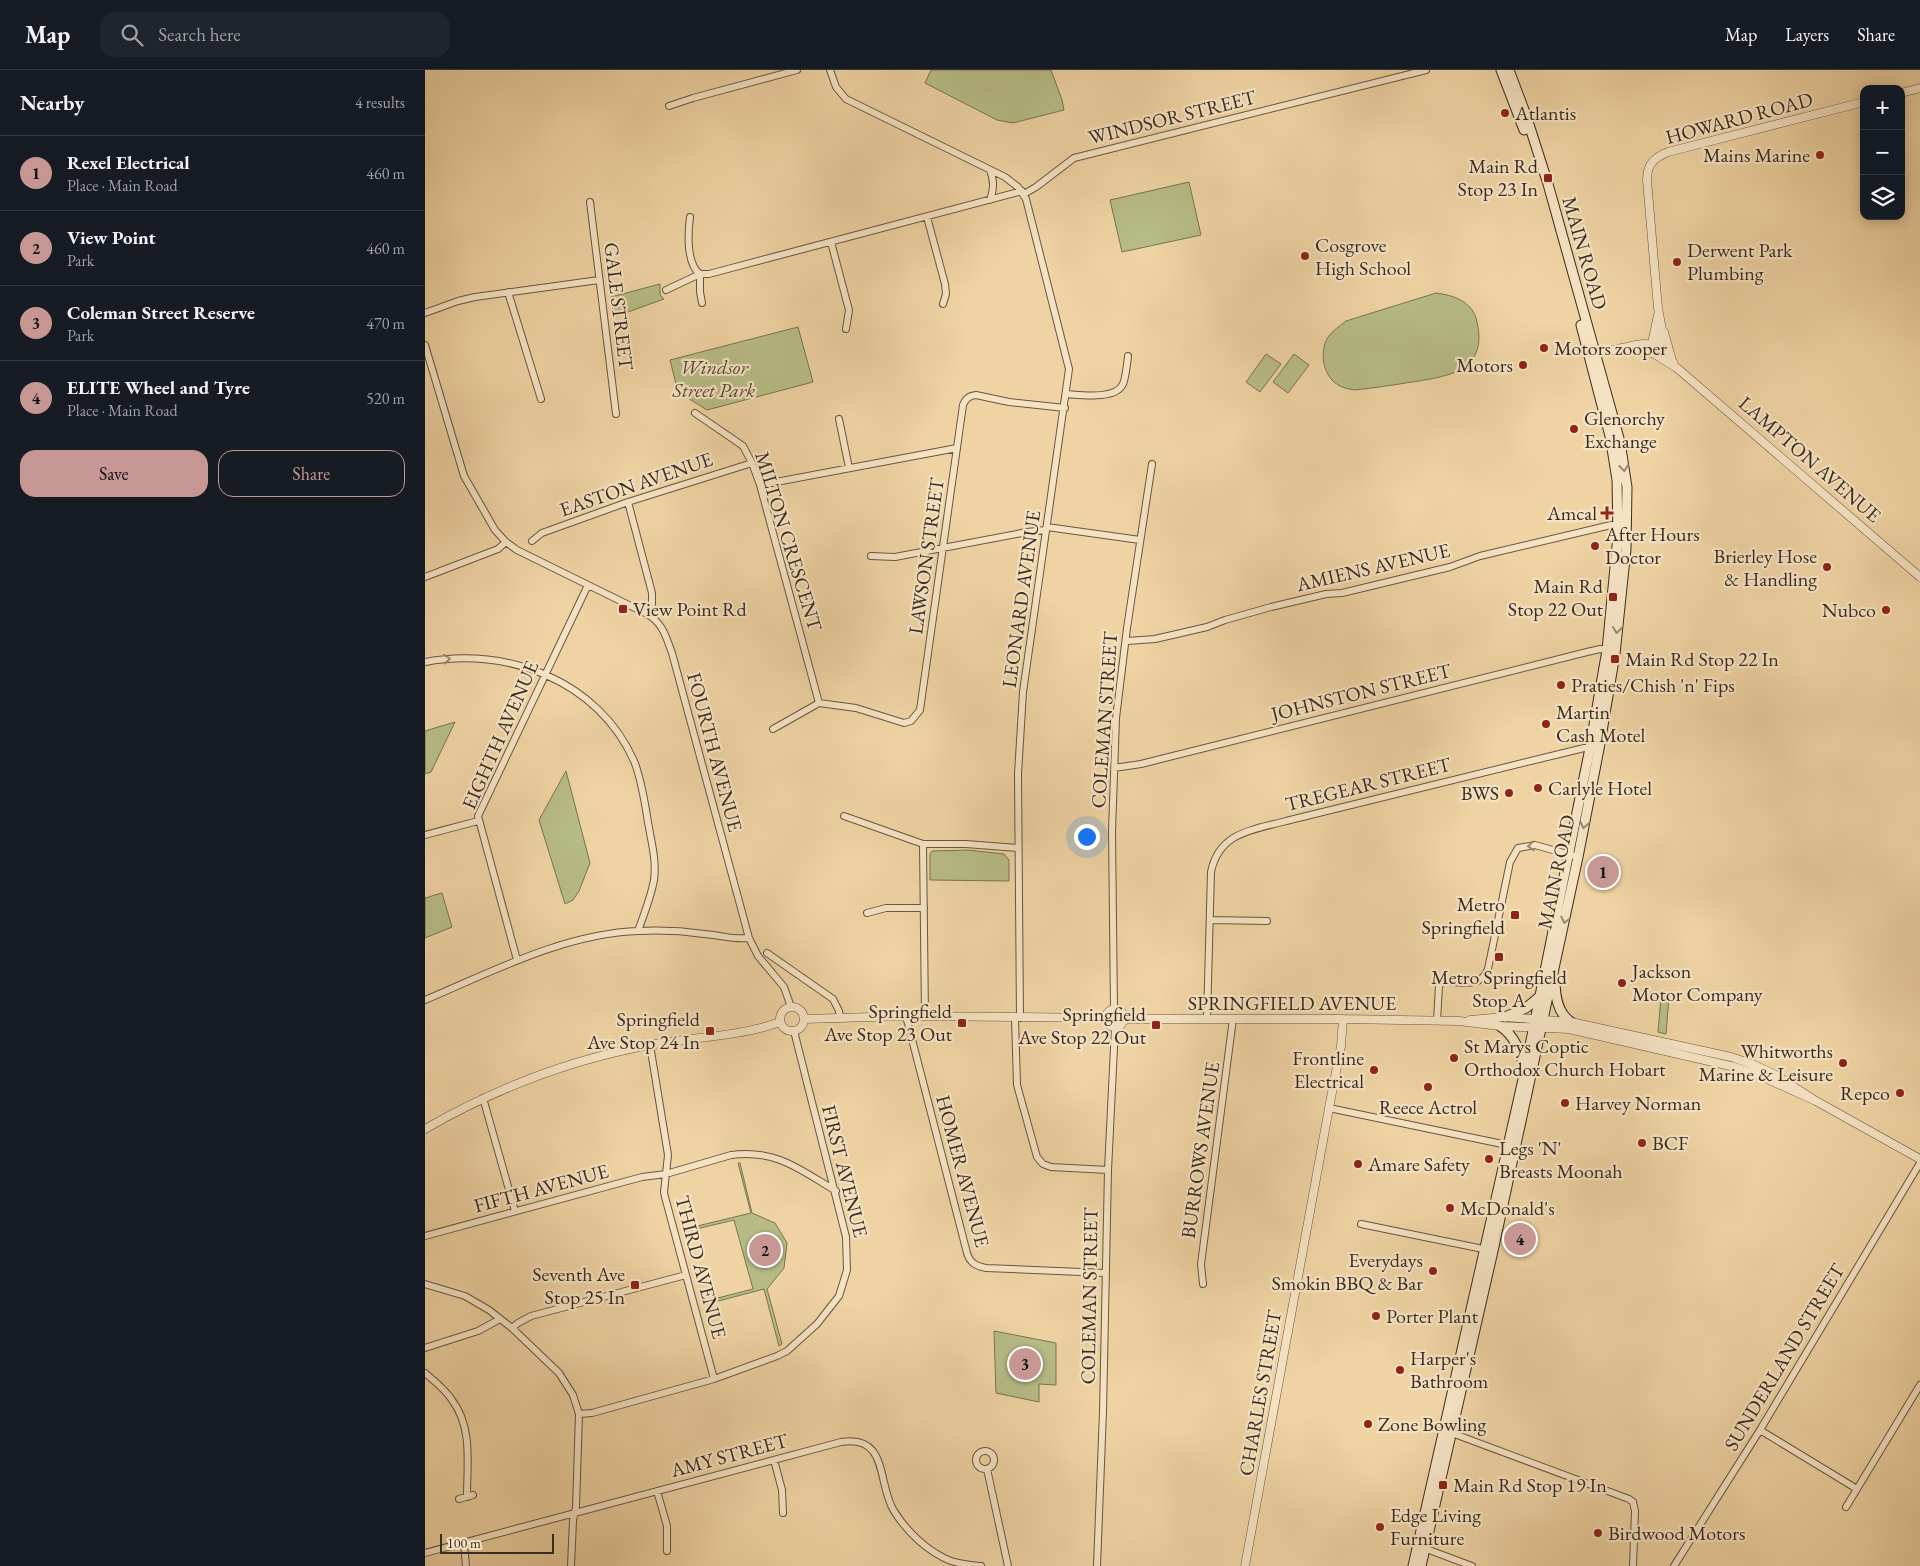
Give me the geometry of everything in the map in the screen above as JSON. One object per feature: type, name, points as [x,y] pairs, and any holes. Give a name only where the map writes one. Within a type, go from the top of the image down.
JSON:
[{"type":"main road","name":"MAIN ROAD","points":[[1501,70],[1517,109],[1539,177],[1592,354]]},
{"type":"main road","name":"MAIN ROAD","points":[[1509,70],[1526,115],[1548,184],[1592,354],[1614,458],[1622,525],[1611,650],[1595,748],[1557,954],[1524,1075],[1512,1146]]},
{"type":"main road","name":"MAIN ROAD","points":[[1413,1566],[1421,1547],[1449,1432],[1539,1023],[1539,996],[1574,856]]},
{"type":"main road","points":[[1557,954],[1555,991],[1562,1014],[1571,1022]]},
{"type":"main road","points":[[1505,1017],[1526,1008],[1539,996]]},
{"type":"main road","points":[[1500,1026],[1505,1029],[1518,1049],[1524,1075]]},
{"type":"main road","name":"MAIN ROAD","points":[[1421,1547],[1421,1566]]},
{"type":"street","points":[[669,106],[797,70]]},
{"type":"street","points":[[830,70],[836,87],[846,99],[1013,182],[1023,193]]},
{"type":"street","name":"WINDSOR STREET","points":[[666,290],[700,274],[709,274],[1023,193],[1074,158],[1426,70]]},
{"type":"street","points":[[1905,91],[1920,88]]},
{"type":"street","name":"HOWARD ROAD","points":[[1654,348],[1661,340],[1662,326],[1658,308],[1647,180],[1647,170],[1651,163],[1660,155],[1668,152],[1860,103]]},
{"type":"street","points":[[990,170],[994,180],[990,200]]},
{"type":"street","name":"LEONARD AVENUE","points":[[1023,193],[1069,369],[1021,716],[1018,774],[1017,1085],[1037,1157],[1043,1164],[1051,1168],[1107,1170]]},
{"type":"street","name":"GALE STREET","points":[[590,202],[617,414]]},
{"type":"street","points":[[690,217],[688,239],[694,268],[700,274],[700,292],[703,302]]},
{"type":"street","points":[[927,217],[945,284],[946,294],[943,304]]},
{"type":"street","points":[[831,242],[849,310],[846,329]]},
{"type":"street","points":[[425,313],[466,298],[599,280]]},
{"type":"street","points":[[508,292],[541,399]]},
{"type":"street","name":"HOWARD ROAD","points":[[1654,348],[1658,308]]},
{"type":"street","points":[[1662,326],[1671,359]]},
{"type":"street","points":[[1592,354],[1639,343],[1654,348]]},
{"type":"street","points":[[425,345],[464,476],[495,530],[506,542],[498,549],[425,577]]},
{"type":"street","name":"LAMPTON AVENUE","points":[[1654,348],[1671,359],[1677,368]]},
{"type":"street","name":"LAMPTON AVENUE","points":[[1654,348],[1920,576]]},
{"type":"street","points":[[1067,394],[1092,395],[1115,392],[1123,384],[1128,356]]},
{"type":"street","name":"LAWSON STREET","points":[[819,702],[856,708],[896,722],[904,723],[911,721],[920,710],[965,400],[971,396],[983,396],[1009,402],[1065,408]]},
{"type":"street","name":"MILTON CRESCENT","points":[[695,413],[743,446],[752,463],[760,485],[819,702]]},
{"type":"street","points":[[839,419],[849,468]]},
{"type":"street","points":[[760,485],[957,448]]},
{"type":"street","name":"EASTON AVENUE","points":[[532,541],[542,533],[628,502],[752,463]]},
{"type":"street","name":"COLEMAN STREET","points":[[1114,1010],[1112,830],[1118,699],[1152,464]]},
{"type":"street","points":[[628,502],[652,593],[652,604],[647,614]]},
{"type":"street","name":"AMIENS AVENUE","points":[[1127,641],[1145,641],[1207,627],[1271,607],[1326,594],[1342,593],[1450,567],[1480,556],[1622,525]]},
{"type":"street","points":[[871,556],[895,557],[1047,528],[1140,540]]},
{"type":"street","name":"FOURTH AVENUE","points":[[506,542],[517,550],[647,614],[662,627],[672,653],[749,938],[757,956],[785,987],[791,1007]]},
{"type":"street","name":"EIGHTH AVENUE","points":[[517,960],[478,821],[481,809],[589,585]]},
{"type":"street","name":"JOHNSTON STREET","points":[[1114,768],[1141,764],[1587,652],[1600,649],[1611,650]]},
{"type":"street","points":[[425,662],[451,658],[506,662],[545,674],[573,690],[600,710],[620,736],[634,762],[643,797],[654,866],[652,888],[638,931]]},
{"type":"street","points":[[773,729],[819,702]]},
{"type":"street","name":"TREGEAR STREET","points":[[1207,1019],[1213,864],[1224,845],[1235,836],[1296,818],[1595,748]]},
{"type":"street","points":[[844,816],[923,844],[966,844],[1018,848]]},
{"type":"street","points":[[425,835],[478,821]]},
{"type":"street","points":[[923,844],[925,1016]]},
{"type":"street","points":[[1437,1021],[1439,986],[1443,981],[1473,982],[1484,979],[1488,969],[1507,877],[1518,848],[1535,845],[1574,856]]},
{"type":"street","points":[[867,913],[886,908],[924,908]]},
{"type":"street","points":[[1210,920],[1267,921]]},
{"type":"street","points":[[425,1000],[517,960],[583,940],[638,931],[679,931],[736,939],[749,938]]},
{"type":"street","points":[[767,953],[833,999],[840,1017]]},
{"type":"street","points":[[791,1007],[801,1012],[804,1019],[801,1027],[793,1031],[787,1030],[780,1022],[783,1012],[791,1007]]},
{"type":"street","points":[[1114,1010],[1121,1012],[1124,1018],[1120,1026],[1115,1027],[1108,1023],[1106,1018],[1110,1011],[1114,1010]]},
{"type":"street","points":[[804,1019],[906,1016],[1106,1018]]},
{"type":"street","name":"HOMER AVENUE","points":[[906,1016],[967,1253],[971,1262],[986,1268],[1105,1273]]},
{"type":"street","name":"SPRINGFIELD AVENUE","points":[[1459,1021],[1505,1017],[1539,1023]]},
{"type":"street","name":"SPRINGFIELD AVENUE","points":[[1124,1018],[1459,1021],[1500,1026],[1539,1023]]},
{"type":"street","name":"BURROWS AVENUE","points":[[1203,1284],[1201,1264],[1233,1019]]},
{"type":"street","name":"CHARLES STREET","points":[[1245,1566],[1341,1046],[1343,1019]]},
{"type":"street","points":[[425,1129],[483,1098],[577,1062],[650,1045],[754,1030],[780,1022]]},
{"type":"street","points":[[1539,1023],[1571,1022],[1702,1050],[1749,1063],[1788,1082],[1816,1101]]},
{"type":"street","points":[[1539,1023],[1735,1067],[1754,1073],[1816,1101],[1920,1159]]},
{"type":"street","name":"COLEMAN STREET","points":[[1097,1566],[1103,1412],[1107,1170],[1115,1027]]},
{"type":"street","name":"FIRST AVENUE","points":[[579,1414],[592,1413],[714,1379],[777,1356],[787,1351],[806,1335],[834,1303],[842,1287],[848,1260],[846,1237],[836,1191],[793,1031]]},
{"type":"street","name":"THIRD AVENUE","points":[[650,1045],[668,1155],[665,1197],[714,1379]]},
{"type":"street","points":[[483,1098],[515,1211]]},
{"type":"street","points":[[1329,1108],[1512,1146]]},
{"type":"street","name":"FIFTH AVENUE","points":[[425,1236],[642,1177],[666,1174],[731,1155],[753,1153],[787,1161],[836,1191]]},
{"type":"street","name":"SUNDERLAND STREET","points":[[1674,1566],[1760,1430],[1920,1163]]},
{"type":"street","points":[[1361,1224],[1489,1250]]},
{"type":"street","points":[[512,1328],[531,1316],[686,1275]]},
{"type":"street","points":[[425,1284],[465,1296],[500,1318],[559,1372],[573,1395],[579,1414],[571,1566]]},
{"type":"street","points":[[425,1348],[479,1330],[500,1318]]},
{"type":"street","points":[[425,1372],[452,1399],[463,1421],[467,1438],[470,1496],[459,1499]]},
{"type":"street","points":[[1846,1507],[1920,1384]]},
{"type":"street","points":[[1760,1430],[1857,1489]]},
{"type":"street","points":[[1449,1432],[1629,1499],[1633,1502],[1635,1511],[1633,1566]]},
{"type":"street","name":"AMY STREET","points":[[425,1553],[853,1440],[863,1443],[872,1449],[877,1457],[891,1505],[898,1517],[926,1547],[953,1564],[981,1566]]},
{"type":"street","points":[[773,1460],[782,1490],[783,1513]]},
{"type":"street","points":[[987,1469],[1008,1566]]},
{"type":"street","points":[[657,1491],[667,1526],[667,1551]]},
{"type":"street","points":[[464,1543],[466,1566]]},
{"type":"street","points":[[1421,1547],[1472,1566]]},
{"type":"green space","points":[[931,70],[1051,70],[1064,110],[1013,123],[997,120],[925,83]]},
{"type":"green space","points":[[1189,182],[1201,235],[1122,252],[1110,200]]},
{"type":"green space","points":[[660,284],[660,295],[664,299],[614,317],[611,297]]},
{"type":"green space","points":[[1436,293],[1460,300],[1474,312],[1479,335],[1477,349],[1472,360],[1464,367],[1453,373],[1427,380],[1355,390],[1340,386],[1329,376],[1323,360],[1325,342],[1332,332],[1346,321]]},
{"type":"green space","name":"Windsor Street Park","points":[[798,327],[813,382],[707,410],[678,392],[670,360]]},
{"type":"green space","points":[[1266,354],[1281,364],[1260,392],[1246,382]]},
{"type":"green space","points":[[1294,354],[1309,365],[1288,393],[1273,382]]},
{"type":"green space","points":[[455,722],[431,772],[425,774],[425,731]]},
{"type":"green space","points":[[566,771],[590,863],[579,891],[573,900],[565,904],[539,820]]},
{"type":"green space","points":[[968,850],[1004,854],[1009,860],[1009,881],[930,880],[930,854],[932,851]]},
{"type":"green space","points":[[442,893],[452,927],[425,938],[425,898]]},
{"type":"green space","points":[[1661,996],[1669,997],[1666,1034],[1658,1032]]},
{"type":"green space","points":[[738,1163],[740,1163],[752,1213],[775,1223],[787,1243],[784,1268],[767,1289],[782,1344],[779,1346],[764,1289],[703,1305],[702,1302],[753,1289],[734,1220],[684,1232],[685,1229],[751,1213]]},
{"type":"green space","points":[[994,1331],[1056,1343],[1056,1385],[1039,1384],[1039,1402],[996,1393]]},
{"type":"place","name":"Atlantis","points":[[1505,113]]},
{"type":"place","name":"Mains Marine","points":[[1820,155]]},
{"type":"place","name":"Main Rd Stop 23 In","points":[[1548,178]]},
{"type":"place","name":"Cosgrove High School","points":[[1305,256]]},
{"type":"place","name":"Derwent Park Plumbing","points":[[1677,262]]},
{"type":"place","name":"Motors zooper","points":[[1544,348]]},
{"type":"place","name":"Motors","points":[[1523,365]]},
{"type":"place","name":"Glenorchy Exchange","points":[[1574,429]]},
{"type":"place","name":"Amcal","points":[[1607,513]]},
{"type":"place","name":"After Hours Doctor","points":[[1595,546]]},
{"type":"place","name":"Brierley Hose & Handling","points":[[1827,567]]},
{"type":"place","name":"Main Rd Stop 22 Out","points":[[1613,597]]},
{"type":"place","name":"View Point Rd","points":[[623,609]]},
{"type":"place","name":"Nubco","points":[[1886,610]]},
{"type":"place","name":"Main Rd Stop 22 In","points":[[1615,659]]},
{"type":"place","name":"Praties/Chish 'n' Fips","points":[[1561,685]]},
{"type":"place","name":"Martin Cash Motel","points":[[1546,724]]},
{"type":"place","name":"Carlyle Hotel","points":[[1538,788]]},
{"type":"place","name":"BWS","points":[[1509,793]]},
{"type":"place","name":"Rexel Electrical","points":[[1603,872]]},
{"type":"place","name":"Metro Springfield","points":[[1515,915]]},
{"type":"place","name":"Metro Springfield Stop A","points":[[1499,957]]},
{"type":"place","name":"Jackson Motor Company","points":[[1622,983]]},
{"type":"place","name":"Springfield Ave Stop 23 Out","points":[[962,1023]]},
{"type":"place","name":"Springfield Ave Stop 22 Out","points":[[1156,1025]]},
{"type":"place","name":"Springfield Ave Stop 24 In","points":[[710,1031]]},
{"type":"place","name":"St Marys Coptic Orthodox Church Hobart","points":[[1454,1058]]},
{"type":"place","name":"Whitworths Marine & Leisure","points":[[1843,1063]]},
{"type":"place","name":"Frontline Electrical","points":[[1374,1070]]},
{"type":"place","name":"Reece Actrol","points":[[1428,1087]]},
{"type":"place","name":"Repco","points":[[1900,1093]]},
{"type":"place","name":"Harvey Norman","points":[[1565,1103]]},
{"type":"place","name":"BCF","points":[[1642,1143]]},
{"type":"place","name":"Legs 'N' Breasts Moonah","points":[[1489,1159]]},
{"type":"place","name":"Amare Safety","points":[[1358,1164]]},
{"type":"place","name":"McDonald's","points":[[1450,1208]]},
{"type":"place","name":"ELITE Wheel and Tyre","points":[[1520,1239]]},
{"type":"place","name":"View Point","points":[[765,1250]]},
{"type":"place","name":"Everydays Smokin BBQ & Bar","points":[[1433,1271]]},
{"type":"place","name":"Seventh Ave Stop 25 In","points":[[635,1285]]},
{"type":"place","name":"Porter Plant","points":[[1376,1316]]},
{"type":"place","name":"Coleman Street Reserve","points":[[1025,1364]]},
{"type":"place","name":"Harper's Bathroom","points":[[1400,1370]]},
{"type":"place","name":"Zone Bowling","points":[[1368,1424]]},
{"type":"place","name":"Main Rd Stop 19 In","points":[[1443,1485]]},
{"type":"place","name":"Edge Living Furniture","points":[[1380,1527]]},
{"type":"place","name":"Birdwood Motors","points":[[1598,1533]]}]
